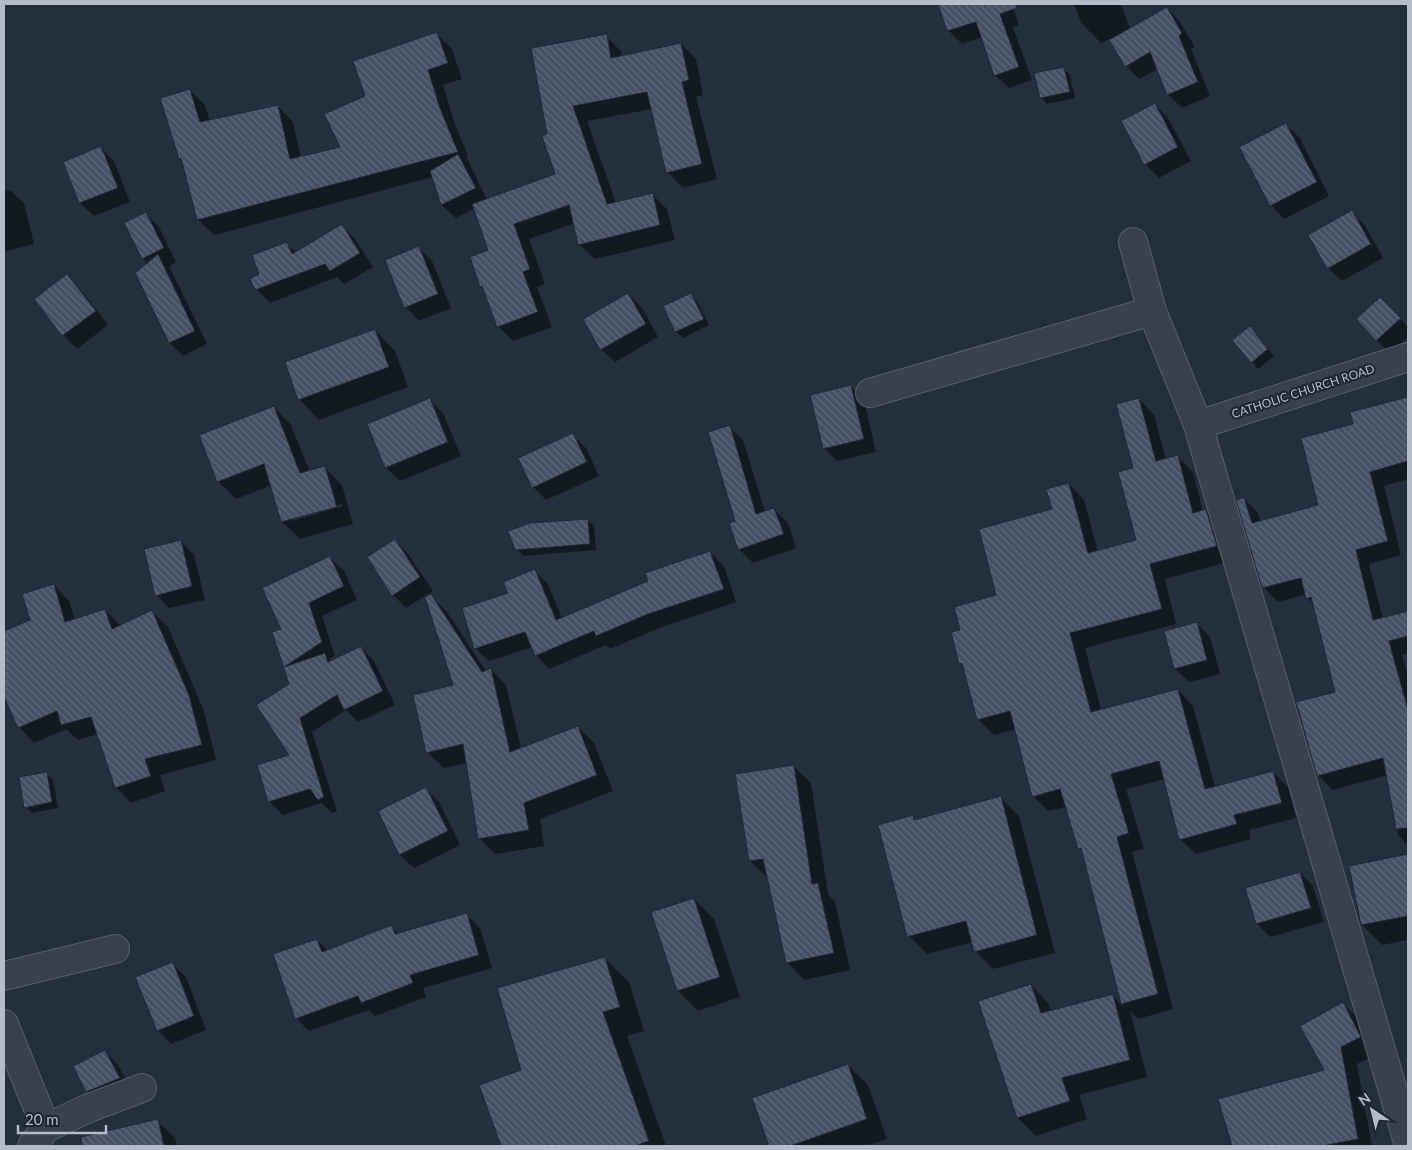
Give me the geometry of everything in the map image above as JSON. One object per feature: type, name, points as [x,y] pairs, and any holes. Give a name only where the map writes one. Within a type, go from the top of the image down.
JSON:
[{"type":"street","points":[[1132,242],[1152,311],[1198,425],[1408,1142]]},
{"type":"street","points":[[870,392],[1152,311]]},
{"type":"street","name":"CATHOLIC CHURCH ROAD","points":[[1198,425],[1408,357]]},
{"type":"street","points":[[4,976],[115,949]]},
{"type":"street","points":[[4,1024],[39,1137],[89,1108],[142,1088]]},
{"type":"building","points":[[938,4],[1016,4],[1017,8],[1000,14],[1019,67],[994,76],[976,22],[947,31]]},
{"type":"building","points":[[1167,7],[1182,33],[1179,36],[1198,82],[1167,95],[1150,52],[1125,67],[1109,40]]},
{"type":"building","points":[[437,32],[448,63],[428,70],[440,108],[458,152],[197,220],[181,158],[179,159],[160,98],[190,89],[200,122],[278,105],[290,159],[340,147],[324,114],[365,96],[353,61]]},
{"type":"building","points":[[607,34],[611,58],[681,43],[689,80],[682,82],[702,164],[666,173],[647,92],[573,106],[607,204],[653,193],[660,225],[578,245],[569,205],[514,224],[530,269],[523,272],[538,312],[497,327],[470,257],[488,250],[472,204],[555,174],[542,136],[547,134],[531,48]]},
{"type":"building","points":[[1064,67],[1070,92],[1040,98],[1034,73]]},
{"type":"building","points":[[1155,103],[1178,147],[1144,165],[1121,121]]},
{"type":"building","points":[[1286,123],[1317,182],[1270,206],[1239,147]]},
{"type":"building","points":[[101,146],[118,188],[79,203],[63,162]]},
{"type":"building","points":[[458,154],[476,188],[441,205],[430,171]]},
{"type":"building","points":[[1352,210],[1371,244],[1327,269],[1308,235]]},
{"type":"building","points":[[146,212],[164,248],[142,259],[124,223]]},
{"type":"building","points":[[342,224],[360,253],[330,271],[325,264],[255,290],[250,279],[259,274],[252,255],[287,242],[292,254]]},
{"type":"building","points":[[419,246],[438,294],[404,308],[385,260]]},
{"type":"building","points":[[158,254],[195,331],[169,343],[135,273]]},
{"type":"building","points":[[67,274],[96,311],[62,336],[34,299]]},
{"type":"building","points":[[628,293],[646,324],[600,350],[583,319]]},
{"type":"building","points":[[691,293],[704,319],[675,332],[663,306]]},
{"type":"building","points":[[1380,297],[1401,318],[1376,341],[1356,319]]},
{"type":"building","points":[[1250,326],[1268,349],[1251,363],[1232,340]]},
{"type":"building","points":[[375,329],[389,367],[298,400],[285,362]]},
{"type":"building","points":[[851,385],[864,439],[823,449],[810,395]]},
{"type":"building","points":[[1408,397],[1408,461],[1370,472],[1388,541],[1356,550],[1373,620],[1408,611],[1408,636],[1389,641],[1408,710],[1408,828],[1396,829],[1383,758],[1317,776],[1296,702],[1335,692],[1311,597],[1306,599],[1301,578],[1262,588],[1236,500],[1244,497],[1252,523],[1318,505],[1301,438],[1353,424],[1350,412]]},
{"type":"building","points":[[430,398],[448,442],[385,468],[367,424]]},
{"type":"building","points":[[1139,398],[1156,461],[1178,455],[1193,513],[1206,509],[1217,546],[1150,564],[1162,609],[1070,633],[1091,712],[1178,689],[1205,789],[1273,771],[1282,803],[1234,815],[1237,824],[1179,840],[1159,761],[1111,774],[1129,833],[1117,837],[1158,994],[1121,1004],[1081,848],[1078,849],[1060,789],[1032,797],[1010,711],[977,720],[962,663],[959,664],[951,632],[960,630],[954,607],[996,595],[979,529],[1052,509],[1046,489],[1069,483],[1088,553],[1136,540],[1118,472],[1133,468],[1116,404]]},
{"type":"building","points":[[274,406],[300,473],[325,466],[337,507],[281,522],[264,464],[217,482],[199,435]]},
{"type":"building","points":[[730,425],[756,514],[774,508],[784,534],[738,550],[729,523],[735,521],[708,432]]},
{"type":"building","points":[[573,433],[587,462],[532,488],[518,458]]},
{"type":"building","points":[[588,519],[590,544],[515,550],[508,531],[530,523]]},
{"type":"building","points":[[395,539],[420,577],[392,596],[367,557]]},
{"type":"building","points":[[181,540],[192,586],[155,596],[144,549]]},
{"type":"building","points":[[710,551],[724,589],[648,614],[596,636],[594,631],[535,656],[525,632],[474,649],[462,608],[508,593],[503,582],[535,569],[556,620],[648,581],[645,573]]},
{"type":"building","points":[[330,556],[344,586],[309,603],[322,642],[284,667],[325,653],[328,662],[361,646],[383,691],[344,710],[337,695],[300,718],[324,797],[318,800],[310,789],[268,802],[257,765],[289,755],[256,705],[289,684],[272,632],[281,629],[262,588]]},
{"type":"building","points":[[54,584],[65,622],[105,609],[112,629],[152,610],[189,695],[202,745],[145,759],[151,776],[115,788],[91,717],[61,725],[57,711],[18,728],[4,697],[4,631],[30,620],[22,594]]},
{"type":"building","points":[[431,594],[482,672],[491,668],[510,752],[578,726],[597,775],[524,803],[529,830],[478,839],[463,744],[426,753],[413,695],[453,685],[425,597]]},
{"type":"building","points":[[1197,622],[1207,660],[1174,669],[1164,631]]},
{"type":"building","points":[[794,765],[812,884],[818,883],[834,953],[786,963],[763,859],[749,861],[735,774]]},
{"type":"building","points":[[47,772],[52,802],[24,808],[19,777]]},
{"type":"building","points":[[426,787],[448,831],[399,855],[378,811]]},
{"type":"building","points":[[1001,796],[1037,935],[974,952],[966,921],[907,937],[878,825],[913,815],[914,820]]},
{"type":"building","points":[[1408,854],[1408,916],[1361,925],[1349,866]]},
{"type":"building","points":[[1300,872],[1311,908],[1256,924],[1245,888]]},
{"type":"building","points":[[694,898],[720,977],[677,991],[651,912]]},
{"type":"building","points":[[467,913],[479,955],[410,975],[413,983],[361,1003],[358,996],[295,1019],[273,954],[317,939],[322,952],[392,925],[395,934]]},
{"type":"building","points":[[605,957],[620,1007],[603,1012],[649,1141],[635,1146],[501,1146],[479,1085],[521,1070],[497,988]]},
{"type":"building","points":[[173,962],[194,1016],[157,1031],[135,977]]},
{"type":"building","points":[[1031,984],[1041,1013],[1113,994],[1130,1060],[1062,1078],[1070,1101],[1017,1118],[978,1001]]},
{"type":"building","points":[[1343,1002],[1361,1037],[1341,1047],[1358,1139],[1322,1146],[1232,1146],[1218,1099],[1324,1070],[1300,1026]]},
{"type":"building","points":[[105,1050],[120,1078],[86,1092],[73,1066]]},
{"type":"building","points":[[848,1064],[867,1119],[790,1146],[769,1146],[752,1098]]},
{"type":"building","points":[[158,1119],[164,1146],[82,1146],[81,1137]]}]
